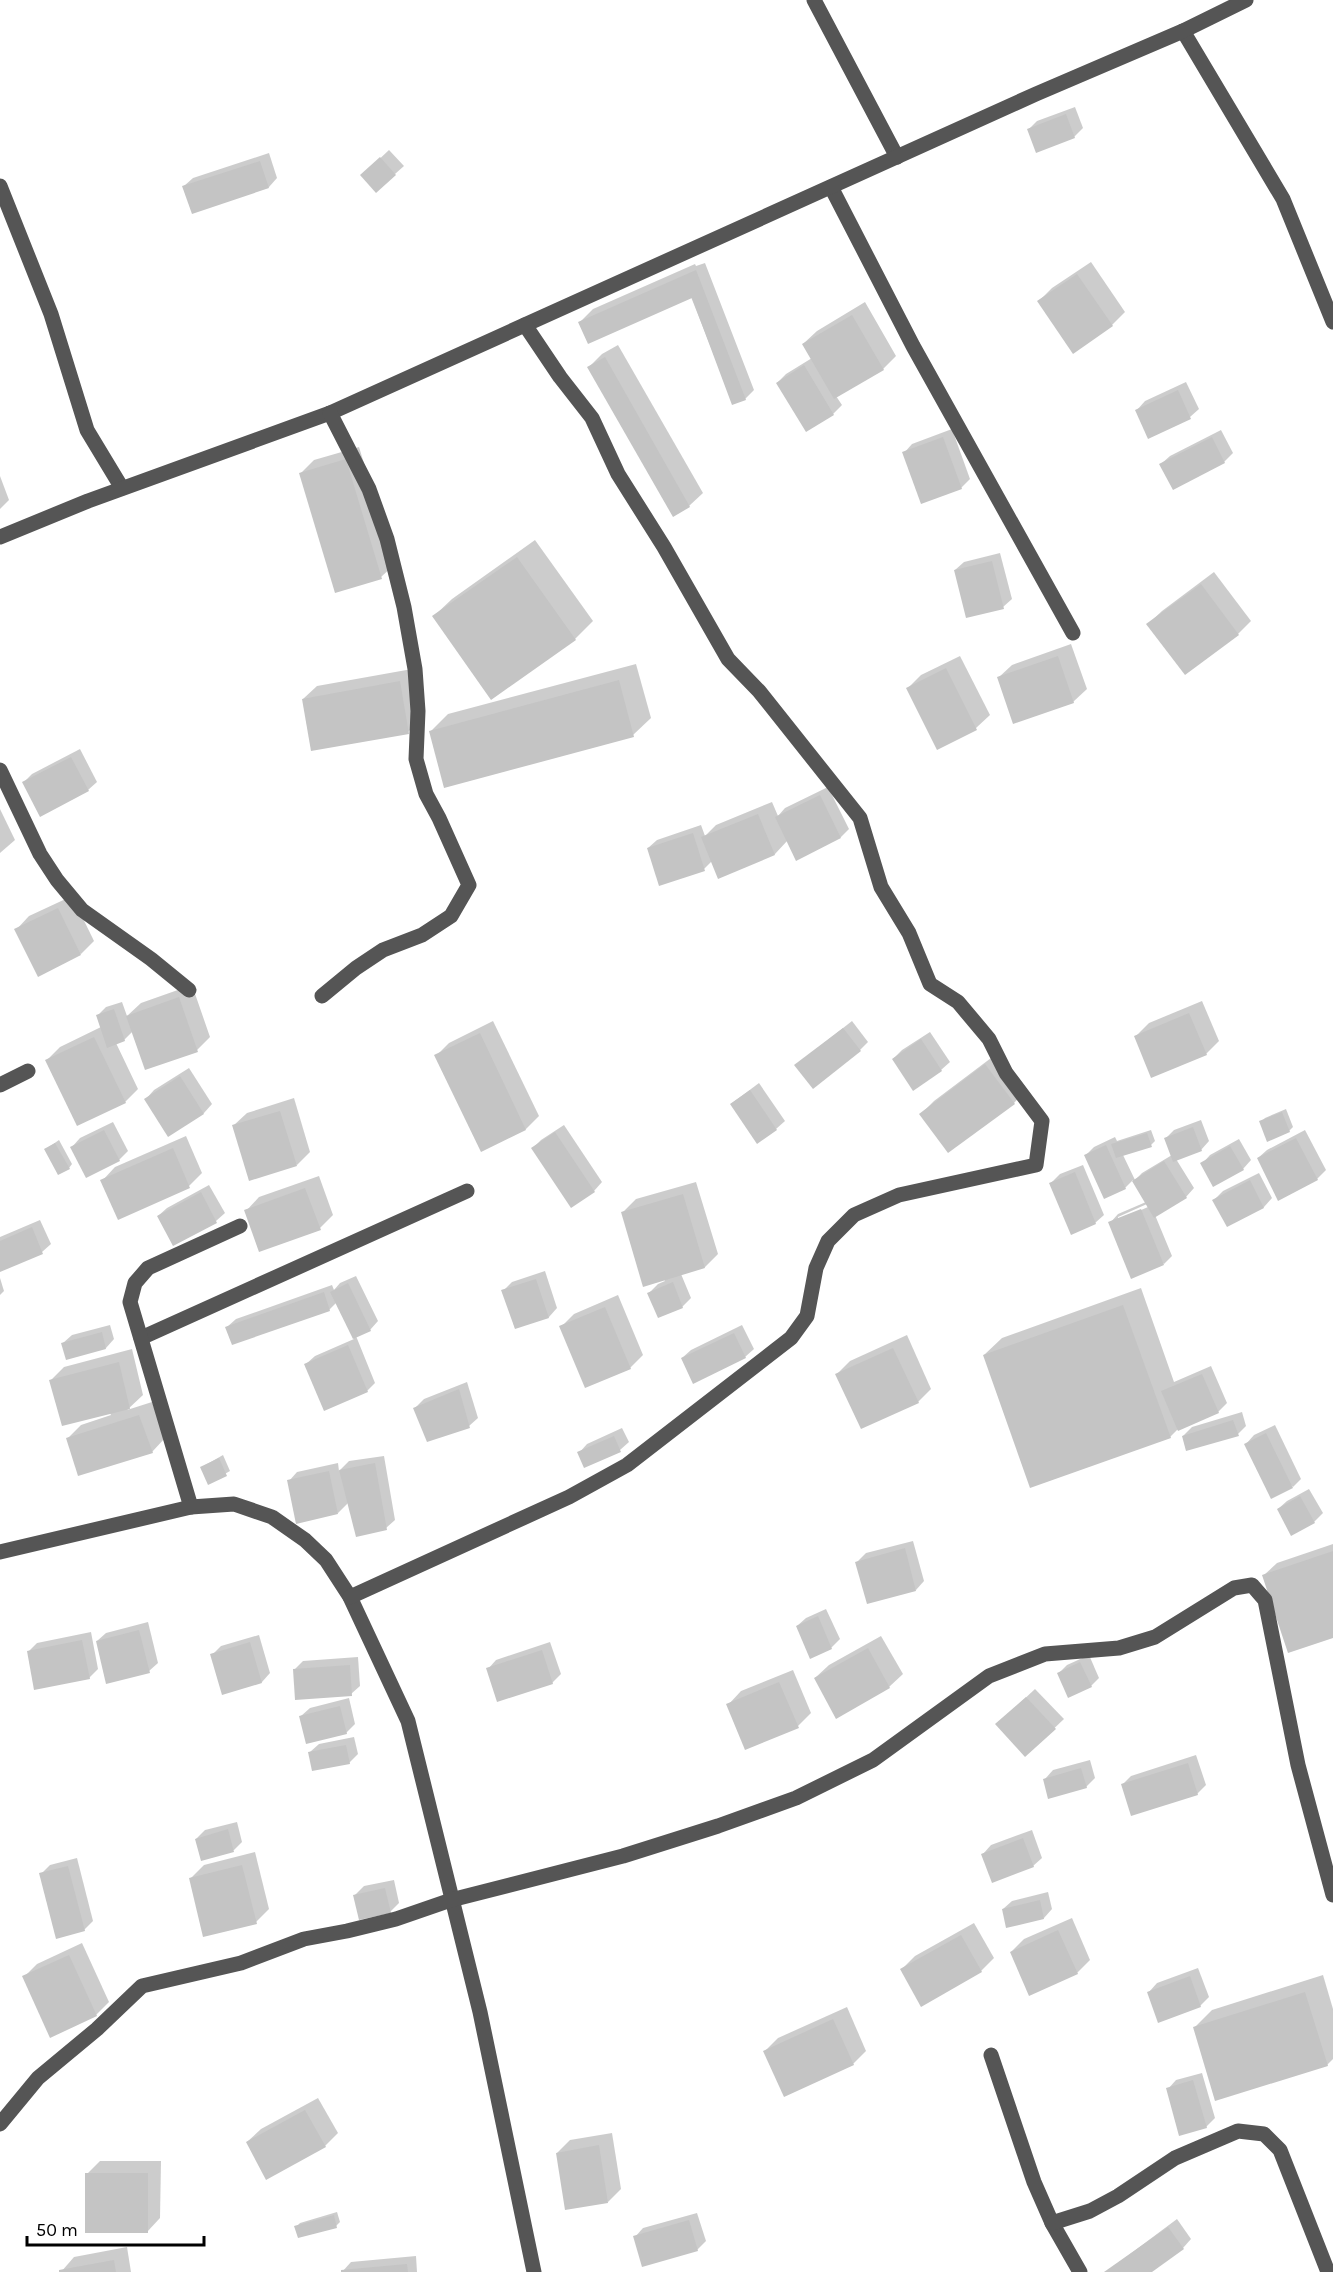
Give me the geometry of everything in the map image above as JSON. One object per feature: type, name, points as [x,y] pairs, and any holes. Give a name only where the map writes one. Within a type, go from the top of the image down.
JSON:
[{"type":"street","points":[[814,0],[897,157]]},
{"type":"street","points":[[0,537],[122,488],[330,413],[897,157],[1183,31],[1246,0]]},
{"type":"street","points":[[1183,31],[1283,198],[1333,322]]},
{"type":"street","points":[[0,186],[51,314],[87,430],[122,488]]},
{"type":"street","points":[[831,187],[913,346],[1073,633]]},
{"type":"street","points":[[350,1597],[569,1497],[627,1465],[791,1338],[807,1316],[816,1268],[828,1241],[854,1215],[899,1195],[1036,1165],[1042,1121],[1006,1073],[989,1039],[958,1002],[930,984],[909,933],[881,886],[860,818],[759,691],[728,659],[664,547],[618,474],[592,418],[560,377],[525,325]]},
{"type":"street","points":[[322,996],[356,968],[383,950],[422,935],[451,916],[469,885],[426,794],[416,759],[418,711],[415,669],[404,607],[387,539],[369,489],[330,413]]},
{"type":"street","points":[[0,770],[40,854],[57,880],[82,910],[151,959],[189,990]]},
{"type":"street","points":[[0,1085],[28,1071]]},
{"type":"street","points":[[141,1338],[467,1191]]},
{"type":"street","points":[[191,1507],[130,1302],[135,1283],[148,1268],[240,1226]]},
{"type":"street","points":[[0,1552],[191,1507],[234,1504],[272,1517],[305,1540],[326,1560],[350,1597],[408,1721],[480,2012],[534,2272]]},
{"type":"street","points":[[0,2124],[38,2078],[97,2029],[142,1986],[241,1963],[304,1939],[396,1919],[451,1900],[623,1856],[718,1826],[795,1798],[873,1760],[989,1676],[1045,1654],[1119,1648],[1155,1637],[1234,1588],[1252,1585],[1265,1600],[1298,1765],[1333,1895]]},
{"type":"street","points":[[991,2055],[1034,2182],[1052,2223],[1080,2272]]},
{"type":"street","points":[[1052,2223],[1090,2211],[1118,2196],[1174,2158],[1238,2131],[1264,2134],[1280,2150],[1328,2272]]},
{"type":"building","points":[[1066,114],[1075,138],[1036,153],[1027,129]]},
{"type":"building","points":[[380,157],[396,175],[376,193],[360,175]]},
{"type":"building","points":[[260,161],[269,188],[192,214],[182,186]]},
{"type":"building","points":[[696,270],[746,400],[732,405],[692,298],[588,344],[578,322]]},
{"type":"building","points":[[1077,274],[1113,326],[1073,354],[1037,301]]},
{"type":"building","points":[[852,315],[884,370],[834,399],[802,344]]},
{"type":"building","points":[[605,357],[690,507],[673,517],[587,367]]},
{"type":"building","points":[[804,365],[834,415],[806,432],[776,383]]},
{"type":"building","points":[[1178,390],[1191,419],[1148,439],[1135,410]]},
{"type":"building","points":[[943,437],[962,489],[921,504],[902,452]]},
{"type":"building","points":[[1212,437],[1225,463],[1173,490],[1159,464]]},
{"type":"building","points":[[346,459],[382,579],[335,593],[299,473]]},
{"type":"building","points":[[517,557],[576,640],[491,700],[432,616]]},
{"type":"building","points":[[992,561],[1004,609],[966,618],[954,570]]},
{"type":"building","points":[[1201,584],[1239,635],[1185,675],[1146,624]]},
{"type":"building","points":[[1058,656],[1074,703],[1013,724],[997,677]]},
{"type":"building","points":[[946,668],[977,730],[937,750],[906,688]]},
{"type":"building","points":[[619,680],[634,737],[444,788],[429,731]]},
{"type":"building","points":[[400,681],[409,734],[311,751],[302,699]]},
{"type":"building","points":[[71,757],[89,791],[40,817],[22,782]]},
{"type":"building","points":[[820,795],[841,838],[796,861],[775,817]]},
{"type":"building","points":[[758,814],[775,855],[718,879],[701,837]]},
{"type":"building","points":[[693,833],[705,871],[659,886],[647,848]]},
{"type":"building","points":[[58,908],[81,955],[38,977],[14,929]]},
{"type":"building","points":[[179,997],[198,1052],[145,1070],[126,1016]]},
{"type":"building","points":[[114,1009],[125,1041],[107,1048],[96,1015]]},
{"type":"building","points":[[1189,1013],[1207,1055],[1151,1078],[1134,1036]]},
{"type":"building","points":[[843,1028],[861,1051],[813,1089],[794,1065]]},
{"type":"building","points":[[480,1033],[526,1130],[481,1152],[434,1055]]},
{"type":"building","points":[[94,1037],[126,1103],[77,1126],[45,1060]]},
{"type":"building","points":[[921,1039],[942,1071],[913,1091],[892,1059]]},
{"type":"building","points":[[985,1064],[1015,1104],[948,1153],[919,1114]]},
{"type":"building","points":[[180,1076],[204,1114],[168,1137],[144,1099]]},
{"type":"building","points":[[750,1090],[777,1130],[757,1144],[730,1104]]},
{"type":"building","points":[[280,1111],[297,1166],[249,1181],[232,1125]]},
{"type":"building","points":[[1282,1112],[1290,1132],[1267,1142],[1259,1121]]},
{"type":"building","points":[[1193,1127],[1202,1151],[1173,1162],[1164,1138]]},
{"type":"building","points":[[104,1130],[120,1161],[86,1178],[70,1147]]},
{"type":"building","points":[[555,1132],[595,1192],[571,1208],[531,1148]]},
{"type":"building","points":[[1147,1133],[1152,1147],[1116,1158],[1111,1144]]},
{"type":"building","points":[[1296,1138],[1318,1180],[1278,1201],[1257,1158]]},
{"type":"building","points":[[55,1143],[70,1169],[58,1175],[44,1149]]},
{"type":"building","points":[[1106,1145],[1126,1189],[1104,1199],[1084,1155]]},
{"type":"building","points":[[1230,1146],[1244,1170],[1213,1187],[1200,1163]]},
{"type":"building","points":[[173,1148],[190,1188],[118,1220],[100,1180]]},
{"type":"building","points":[[1164,1161],[1187,1198],[1154,1218],[1132,1181]]},
{"type":"building","points":[[1075,1172],[1096,1224],[1071,1235],[1049,1183]]},
{"type":"building","points":[[1250,1180],[1264,1208],[1227,1227],[1212,1200]]},
{"type":"building","points":[[305,1188],[321,1230],[259,1252],[244,1210]]},
{"type":"building","points":[[201,1192],[217,1223],[173,1246],[157,1216]]},
{"type":"building","points":[[683,1194],[705,1268],[643,1287],[621,1212]]},
{"type":"building","points":[[1141,1209],[1164,1265],[1131,1279],[1108,1222]]},
{"type":"building","points":[[32,1227],[43,1254],[0,1272],[0,1241]]},
{"type":"building","points":[[536,1279],[549,1318],[515,1329],[501,1290]]},
{"type":"building","points":[[673,1282],[683,1308],[658,1318],[647,1293]]},
{"type":"building","points":[[348,1283],[371,1331],[353,1339],[330,1292]]},
{"type":"building","points":[[324,1292],[330,1311],[232,1345],[225,1327]]},
{"type":"building","points":[[1123,1305],[1171,1438],[1030,1488],[983,1355]]},
{"type":"building","points":[[605,1307],[631,1369],[585,1388],[559,1326]]},
{"type":"building","points":[[102,1332],[106,1349],[66,1360],[61,1343]]},
{"type":"building","points":[[734,1333],[746,1358],[693,1384],[681,1358]]},
{"type":"building","points":[[348,1345],[368,1392],[324,1411],[304,1364]]},
{"type":"building","points":[[893,1348],[919,1403],[861,1429],[835,1374]]},
{"type":"building","points":[[119,1362],[130,1409],[62,1426],[49,1380]]},
{"type":"building","points":[[1202,1374],[1219,1413],[1178,1431],[1161,1391]]},
{"type":"building","points":[[459,1389],[470,1428],[427,1442],[413,1408]]},
{"type":"building","points":[[139,1415],[153,1453],[78,1476],[66,1438]]},
{"type":"building","points":[[1233,1420],[1239,1436],[1186,1451],[1182,1436]]},
{"type":"building","points":[[1266,1433],[1293,1488],[1271,1499],[1244,1444]]},
{"type":"building","points":[[614,1436],[621,1452],[584,1468],[577,1452]]},
{"type":"building","points":[[219,1458],[227,1476],[208,1485],[200,1467]]},
{"type":"building","points":[[375,1463],[387,1530],[356,1537],[339,1470]]},
{"type":"building","points":[[329,1471],[338,1514],[296,1524],[287,1480]]},
{"type":"building","points":[[1300,1496],[1315,1523],[1291,1536],[1277,1509]]},
{"type":"building","points":[[905,1548],[916,1591],[867,1604],[855,1562]]},
{"type":"building","points":[[1333,1551],[1333,1638],[1288,1653],[1262,1575]]},
{"type":"building","points":[[818,1616],[832,1649],[810,1659],[796,1626]]},
{"type":"building","points":[[139,1630],[150,1673],[106,1684],[96,1641]]},
{"type":"building","points":[[82,1640],[90,1679],[34,1690],[27,1651]]},
{"type":"building","points":[[250,1642],[262,1683],[222,1695],[210,1654]]},
{"type":"building","points":[[868,1648],[890,1688],[836,1719],[814,1678]]},
{"type":"building","points":[[542,1650],[553,1684],[497,1702],[486,1668]]},
{"type":"building","points":[[1080,1662],[1092,1687],[1068,1698],[1057,1673]]},
{"type":"building","points":[[350,1665],[352,1696],[295,1700],[293,1669]]},
{"type":"building","points":[[779,1682],[799,1728],[745,1750],[726,1704]]},
{"type":"building","points":[[1026,1697],[1056,1729],[1025,1757],[995,1724]]},
{"type":"building","points":[[340,1706],[347,1734],[306,1744],[299,1716]]},
{"type":"building","points":[[346,1745],[350,1764],[312,1771],[308,1752]]},
{"type":"building","points":[[1188,1763],[1198,1795],[1131,1816],[1121,1784]]},
{"type":"building","points":[[1081,1768],[1087,1788],[1048,1799],[1043,1779]]},
{"type":"building","points":[[228,1829],[234,1852],[201,1861],[195,1839]]},
{"type":"building","points":[[1023,1838],[1034,1867],[992,1883],[981,1854]]},
{"type":"building","points":[[242,1865],[257,1924],[203,1937],[189,1878]]},
{"type":"building","points":[[68,1866],[85,1931],[56,1939],[39,1873]]},
{"type":"building","points":[[385,1888],[391,1913],[359,1920],[353,1895]]},
{"type":"building","points":[[1040,1900],[1044,1919],[1006,1928],[1002,1909]]},
{"type":"building","points":[[1058,1930],[1078,1974],[1029,1996],[1010,1952]]},
{"type":"building","points":[[961,1935],[982,1972],[921,2007],[900,1969]]},
{"type":"building","points":[[69,1955],[97,2016],[50,2038],[22,1976]]},
{"type":"building","points":[[1190,1976],[1201,2007],[1158,2023],[1147,1992]]},
{"type":"building","points":[[1305,1992],[1328,2066],[1215,2101],[1193,2027]]},
{"type":"building","points":[[833,2019],[854,2065],[784,2097],[763,2051]]},
{"type":"building","points":[[1193,2080],[1207,2128],[1179,2136],[1166,2088]]},
{"type":"building","points":[[305,2110],[326,2147],[266,2180],[246,2142]]},
{"type":"building","points":[[599,2145],[608,2203],[565,2210],[556,2153]]},
{"type":"building","points":[[85,2173],[148,2173],[148,2233],[85,2233]]},
{"type":"building","points":[[334,2215],[337,2228],[298,2238],[294,2226]]},
{"type":"building","points":[[689,2220],[698,2251],[642,2267],[633,2236]]},
{"type":"building","points":[[1168,2227],[1184,2249],[1152,2272],[1104,2272]]},
{"type":"building","points":[[114,2260],[116,2272],[59,2272],[59,2270]]},
{"type":"building","points":[[407,2264],[408,2272],[341,2272],[341,2270]]}]
